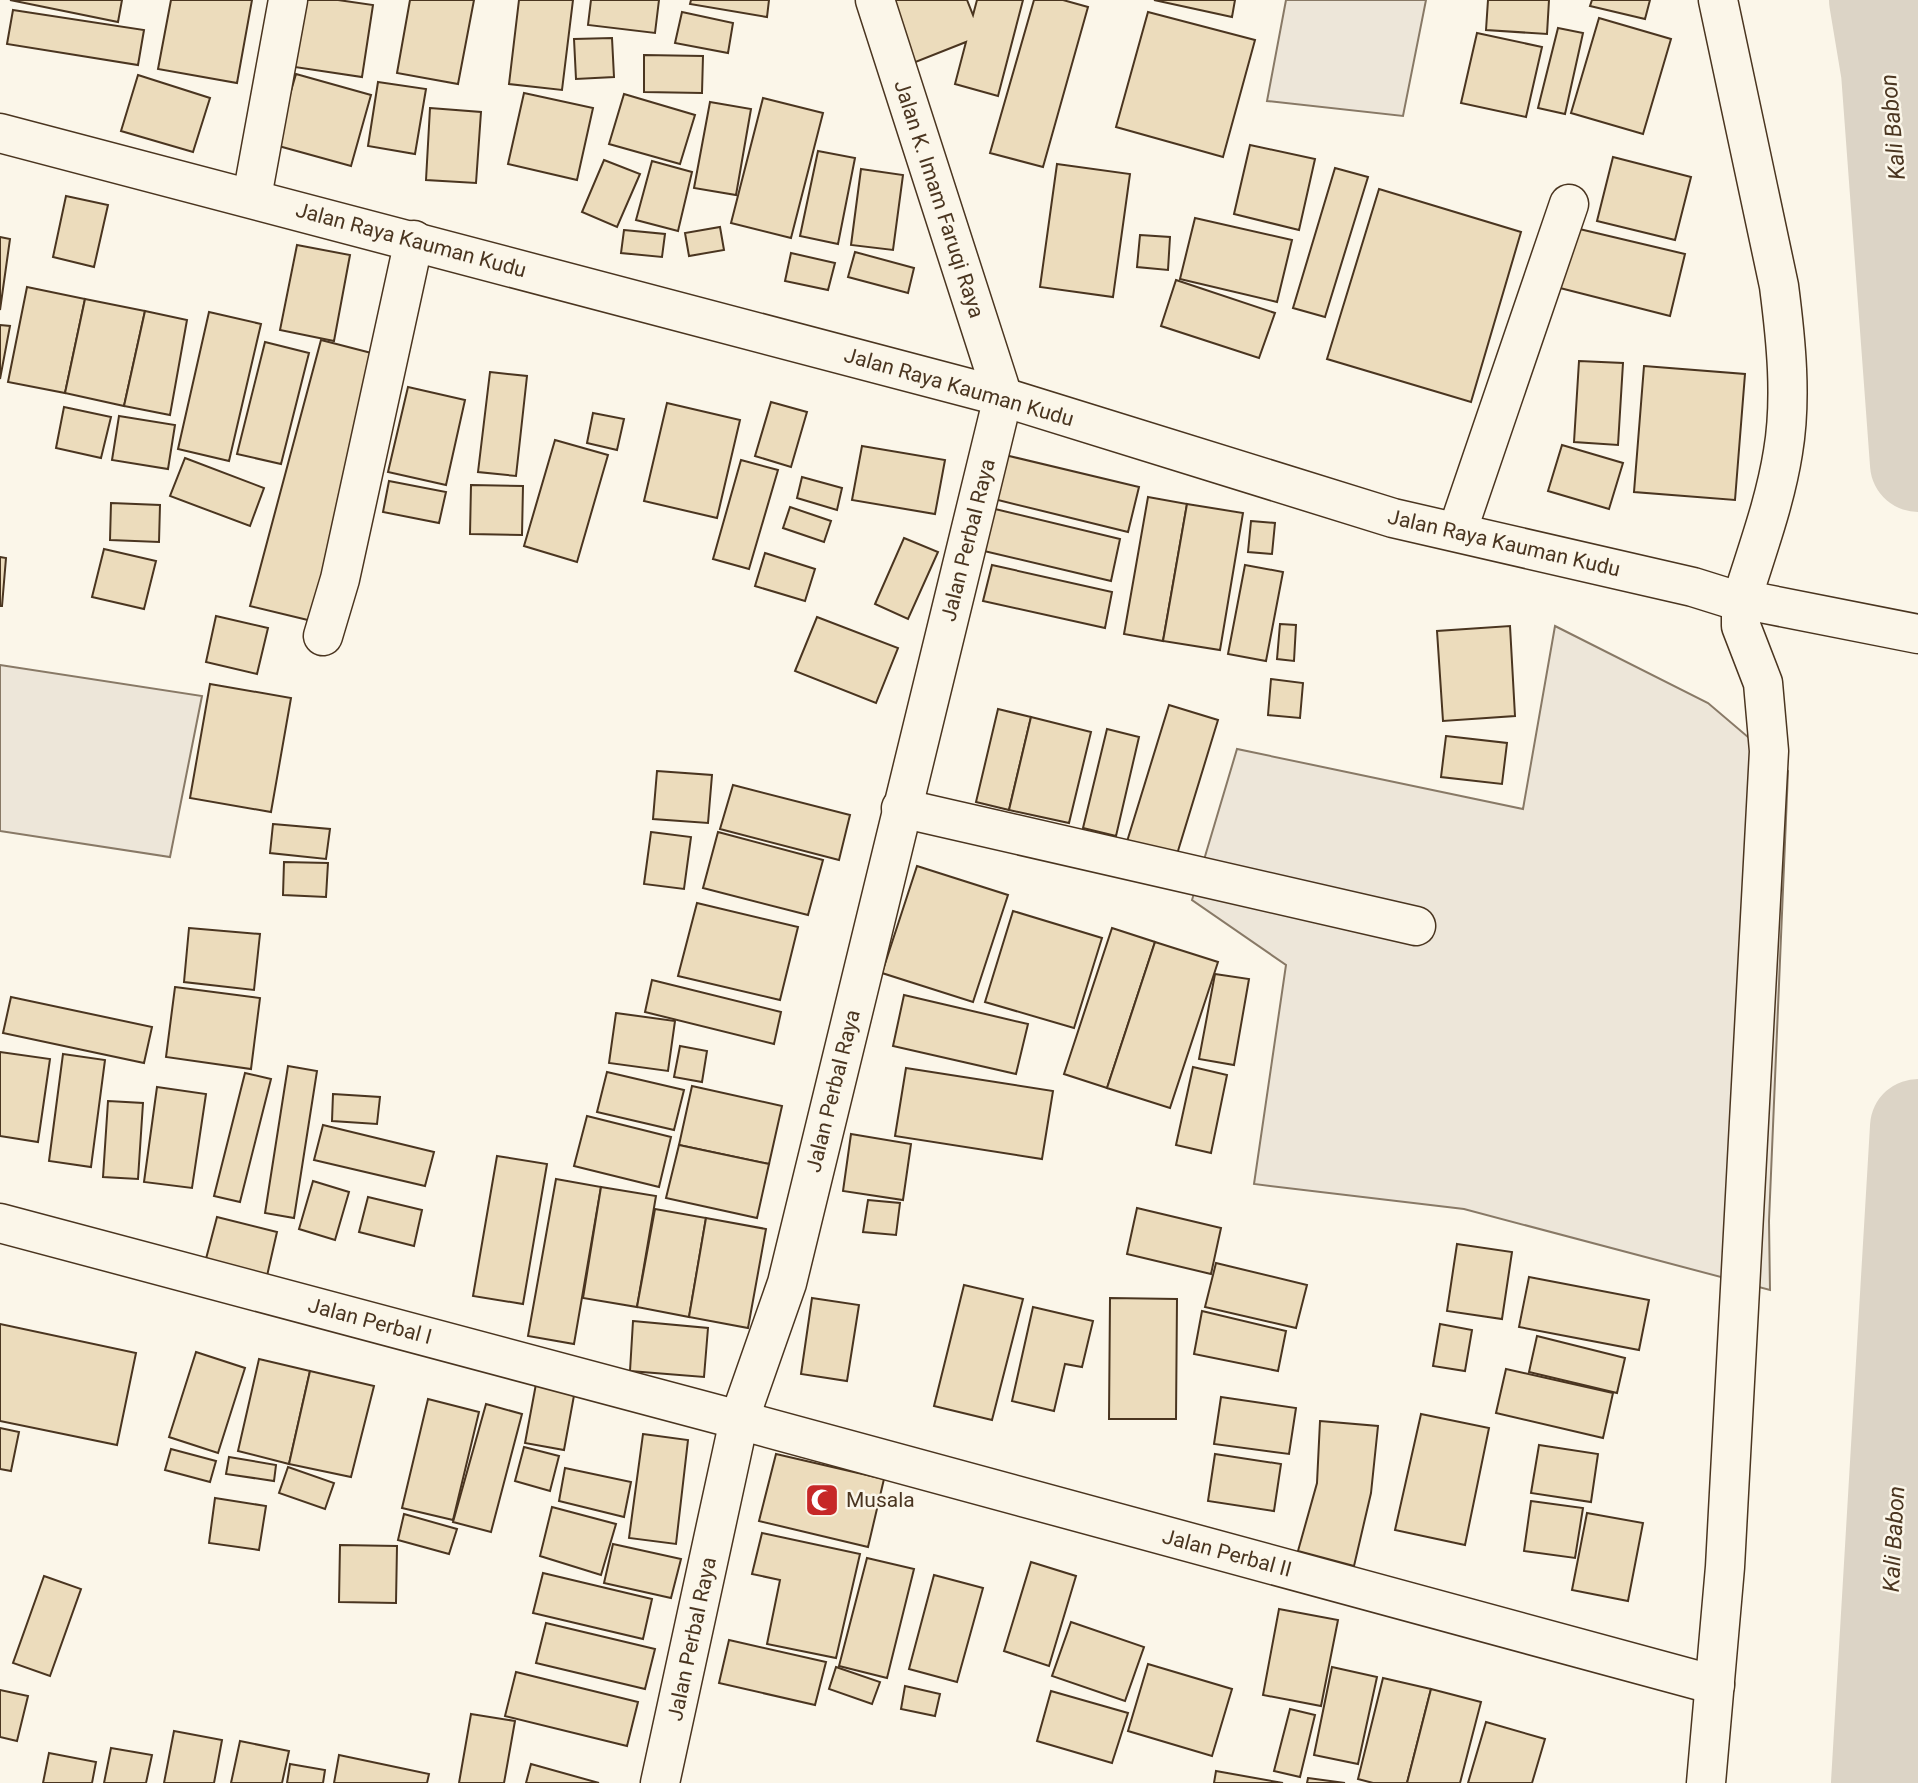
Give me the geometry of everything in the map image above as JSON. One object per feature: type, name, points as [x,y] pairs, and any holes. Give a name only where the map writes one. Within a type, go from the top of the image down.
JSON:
[{"type":"street","points":[[252,197],[288,0]]},
{"type":"street","name":"Jalan K. Imam Faruqi Raya","points":[[875,0],[1003,397]]},
{"type":"street","points":[[1706,1783],[1715,1685],[1769,751],[1763,682],[1741,626],[1783,451],[1786,334],[1776,273],[1718,0]]},
{"type":"street","name":"Jalan Raya Kauman Kudu","points":[[0,133],[252,197],[1003,397],[1392,518],[1748,602],[1918,634]]},
{"type":"street","points":[[1457,532],[1569,204]]},
{"type":"street","points":[[323,636],[340,579],[414,240]]},
{"type":"street","name":"Jalan Perbal Raya","points":[[660,1783],[740,1420],[787,1283],[1003,397]]},
{"type":"street","points":[[901,808],[1416,926]]},
{"type":"street","name":"Jalan Perbal I","points":[[0,1223],[740,1420]]},
{"type":"street","name":"Jalan Perbal II","points":[[740,1420],[1715,1685]]},
{"type":"shaded area","points":[[1286,0],[1426,0],[1403,116],[1267,101]]},
{"type":"shaded area","points":[[1555,626],[1708,703],[1788,771],[1769,1221],[1770,1290],[1464,1209],[1254,1184],[1286,965],[1192,900],[1237,749],[1523,809]]},
{"type":"shaded area","points":[[0,665],[202,696],[170,857],[0,831]]},
{"type":"building","points":[[10,0],[122,0],[118,22]]},
{"type":"building","points":[[171,0],[252,0],[237,83],[158,69]]},
{"type":"building","points":[[298,0],[338,0],[373,5],[362,77],[288,66]]},
{"type":"building","points":[[410,0],[474,0],[458,84],[397,73]]},
{"type":"building","points":[[519,0],[573,0],[562,90],[509,84]]},
{"type":"building","points":[[591,0],[659,0],[655,33],[588,25]]},
{"type":"building","points":[[691,0],[769,0],[767,17],[690,4]]},
{"type":"building","points":[[888,0],[967,0],[973,15],[977,0],[1023,0],[998,96],[955,84],[966,42],[913,63]]},
{"type":"building","points":[[1034,0],[1063,0],[1088,7],[1043,167],[990,153]]},
{"type":"building","points":[[1154,0],[1235,0],[1232,17]]},
{"type":"building","points":[[1488,0],[1549,0],[1547,34],[1486,30]]},
{"type":"building","points":[[1592,0],[1650,0],[1645,19],[1590,6]]},
{"type":"building","points":[[13,10],[144,30],[138,65],[7,44]]},
{"type":"building","points":[[682,12],[733,23],[728,53],[675,43]]},
{"type":"building","points":[[1148,12],[1255,40],[1223,157],[1116,127]]},
{"type":"building","points":[[1599,18],[1671,39],[1643,134],[1571,113]]},
{"type":"building","points":[[1558,28],[1583,33],[1565,114],[1538,108]]},
{"type":"building","points":[[1477,33],[1542,47],[1526,117],[1461,103]]},
{"type":"building","points":[[612,38],[614,77],[576,79],[574,39]]},
{"type":"building","points":[[644,55],[703,56],[702,93],[644,92]]},
{"type":"building","points":[[296,74],[371,95],[351,166],[275,145]]},
{"type":"building","points":[[138,75],[210,98],[193,152],[121,131]]},
{"type":"building","points":[[378,82],[426,89],[415,154],[368,146]]},
{"type":"building","points":[[524,93],[593,108],[577,180],[508,164]]},
{"type":"building","points":[[624,94],[695,115],[680,164],[609,144]]},
{"type":"building","points":[[763,98],[823,113],[791,238],[731,223]]},
{"type":"building","points":[[710,102],[751,109],[736,195],[694,188]]},
{"type":"building","points":[[430,108],[481,112],[476,183],[426,180]]},
{"type":"building","points":[[1250,145],[1315,159],[1299,230],[1234,214]]},
{"type":"building","points":[[818,151],[855,158],[838,244],[800,236]]},
{"type":"building","points":[[1613,157],[1691,177],[1675,240],[1597,221]]},
{"type":"building","points":[[604,160],[640,174],[617,227],[582,212]]},
{"type":"building","points":[[652,161],[692,172],[678,231],[636,220]]},
{"type":"building","points":[[1057,164],[1130,174],[1113,297],[1040,287]]},
{"type":"building","points":[[1335,168],[1368,177],[1325,317],[1293,308]]},
{"type":"building","points":[[861,169],[903,175],[893,250],[851,245]]},
{"type":"building","points":[[1379,189],[1521,232],[1471,402],[1327,359]]},
{"type":"building","points":[[66,196],[108,205],[94,267],[53,257]]},
{"type":"building","points":[[1195,218],[1292,240],[1277,302],[1180,279]]},
{"type":"building","points":[[720,227],[724,250],[689,256],[685,233]]},
{"type":"building","points":[[1571,227],[1685,254],[1670,316],[1556,287]]},
{"type":"building","points":[[624,230],[665,234],[662,257],[621,253]]},
{"type":"building","points":[[1140,235],[1170,237],[1168,270],[1137,267]]},
{"type":"building","points":[[0,237],[10,239],[0,310]]},
{"type":"building","points":[[297,245],[350,255],[334,341],[280,330]]},
{"type":"building","points":[[855,252],[914,268],[908,293],[848,277]]},
{"type":"building","points":[[791,253],[835,263],[828,290],[785,281]]},
{"type":"building","points":[[1176,280],[1275,313],[1259,358],[1161,326]]},
{"type":"building","points":[[27,287],[85,299],[65,393],[8,382]]},
{"type":"building","points":[[85,299],[145,311],[124,406],[65,393]]},
{"type":"building","points":[[145,311],[187,320],[170,415],[124,406]]},
{"type":"building","points":[[209,312],[261,324],[229,461],[178,449]]},
{"type":"building","points":[[0,325],[10,326],[0,379]]},
{"type":"building","points":[[321,340],[383,356],[312,621],[250,606]]},
{"type":"building","points":[[265,342],[309,353],[281,464],[237,454]]},
{"type":"building","points":[[1579,361],[1623,363],[1618,445],[1574,442]]},
{"type":"building","points":[[1644,366],[1745,374],[1735,500],[1634,492]]},
{"type":"building","points":[[490,372],[527,376],[516,476],[478,472]]},
{"type":"building","points":[[408,387],[465,400],[446,485],[388,472]]},
{"type":"building","points":[[771,402],[807,412],[791,467],[755,456]]},
{"type":"building","points":[[667,403],[740,420],[717,518],[644,501]]},
{"type":"building","points":[[64,407],[111,417],[101,458],[56,448]]},
{"type":"building","points":[[593,413],[624,419],[617,450],[587,443]]},
{"type":"building","points":[[119,416],[175,425],[168,469],[112,460]]},
{"type":"building","points":[[555,440],[608,455],[577,562],[524,546]]},
{"type":"building","points":[[1562,445],[1623,463],[1609,509],[1548,491]]},
{"type":"building","points":[[862,446],[945,460],[935,514],[852,500]]},
{"type":"building","points":[[1005,455],[1139,487],[1128,532],[994,499]]},
{"type":"building","points":[[185,458],[264,488],[250,526],[170,496]]},
{"type":"building","points":[[741,460],[778,470],[749,569],[713,559]]},
{"type":"building","points":[[802,477],[842,488],[837,510],[797,498]]},
{"type":"building","points":[[389,481],[446,492],[439,523],[383,512]]},
{"type":"building","points":[[471,485],[523,486],[522,535],[470,534]]},
{"type":"building","points":[[1148,497],[1187,504],[1163,641],[1124,634]]},
{"type":"building","points":[[111,503],[160,505],[159,542],[110,540]]},
{"type":"building","points":[[1187,504],[1243,513],[1220,650],[1163,641]]},
{"type":"building","points":[[790,507],[831,521],[824,542],[783,528]]},
{"type":"building","points":[[995,509],[1120,539],[1111,581],[984,551]]},
{"type":"building","points":[[1251,521],[1275,523],[1272,554],[1248,552]]},
{"type":"building","points":[[904,538],[938,552],[908,619],[875,604]]},
{"type":"building","points":[[104,549],[156,561],[144,609],[92,597]]},
{"type":"building","points":[[765,553],[815,569],[805,601],[755,586]]},
{"type":"building","points":[[0,557],[6,558],[2,606],[0,606]]},
{"type":"building","points":[[992,565],[1112,592],[1105,628],[983,601]]},
{"type":"building","points":[[1245,565],[1283,572],[1266,661],[1228,654]]},
{"type":"building","points":[[216,616],[268,628],[257,674],[206,662]]},
{"type":"building","points":[[817,617],[898,648],[876,703],[795,671]]},
{"type":"building","points":[[1280,624],[1296,625],[1294,661],[1277,659]]},
{"type":"building","points":[[1510,626],[1515,716],[1443,721],[1437,631]]},
{"type":"building","points":[[1271,679],[1303,683],[1300,718],[1268,715]]},
{"type":"building","points":[[210,684],[291,698],[271,812],[190,798]]},
{"type":"building","points":[[1169,705],[1218,720],[1174,864],[1125,848]]},
{"type":"building","points":[[998,709],[1031,717],[1009,810],[976,802]]},
{"type":"building","points":[[1031,717],[1091,732],[1069,823],[1009,810]]},
{"type":"building","points":[[1107,729],[1139,737],[1116,836],[1083,828]]},
{"type":"building","points":[[1446,736],[1507,743],[1502,784],[1441,777]]},
{"type":"building","points":[[657,771],[712,775],[708,823],[653,819]]},
{"type":"building","points":[[733,785],[850,815],[839,860],[720,829]]},
{"type":"building","points":[[273,824],[330,829],[326,859],[270,853]]},
{"type":"building","points":[[651,832],[691,837],[684,889],[644,884]]},
{"type":"building","points":[[718,832],[823,860],[808,915],[703,888]]},
{"type":"building","points":[[284,862],[328,863],[326,897],[283,895]]},
{"type":"building","points":[[917,866],[1008,895],[973,1002],[882,973]]},
{"type":"building","points":[[697,903],[798,927],[780,1000],[678,976]]},
{"type":"building","points":[[1013,911],[1102,938],[1074,1028],[985,1002]]},
{"type":"building","points":[[189,928],[260,934],[254,990],[184,982]]},
{"type":"building","points":[[1112,928],[1155,942],[1107,1088],[1064,1074]]},
{"type":"building","points":[[1155,942],[1218,962],[1170,1108],[1107,1088]]},
{"type":"building","points":[[1215,974],[1249,979],[1234,1065],[1199,1059]]},
{"type":"building","points":[[652,980],[781,1012],[774,1044],[645,1012]]},
{"type":"building","points":[[175,987],[260,998],[251,1069],[166,1057]]},
{"type":"building","points":[[904,995],[1028,1024],[1016,1074],[893,1046]]},
{"type":"building","points":[[11,997],[152,1027],[144,1063],[3,1033]]},
{"type":"building","points":[[616,1013],[675,1021],[668,1071],[609,1063]]},
{"type":"building","points":[[680,1046],[707,1051],[702,1082],[674,1077]]},
{"type":"building","points":[[0,1052],[50,1059],[38,1142],[0,1136]]},
{"type":"building","points":[[63,1054],[105,1060],[91,1167],[49,1161]]},
{"type":"building","points":[[288,1066],[317,1071],[294,1218],[265,1213]]},
{"type":"building","points":[[1193,1067],[1227,1075],[1211,1153],[1176,1145]]},
{"type":"building","points":[[906,1068],[1053,1091],[1042,1159],[895,1136]]},
{"type":"building","points":[[607,1072],[684,1090],[674,1130],[597,1112]]},
{"type":"building","points":[[245,1073],[271,1079],[240,1202],[214,1196]]},
{"type":"building","points":[[692,1086],[782,1106],[769,1164],[679,1145]]},
{"type":"building","points":[[157,1087],[206,1094],[192,1188],[144,1182]]},
{"type":"building","points":[[333,1094],[380,1097],[377,1124],[332,1121]]},
{"type":"building","points":[[108,1101],[143,1103],[138,1179],[103,1177]]},
{"type":"building","points":[[587,1116],[671,1137],[659,1187],[574,1166]]},
{"type":"building","points":[[323,1125],[434,1152],[425,1186],[314,1160]]},
{"type":"building","points":[[851,1134],[911,1144],[903,1200],[843,1191]]},
{"type":"building","points":[[679,1145],[769,1164],[757,1218],[666,1198]]},
{"type":"building","points":[[497,1156],[547,1164],[523,1304],[473,1296]]},
{"type":"building","points":[[556,1179],[601,1187],[574,1344],[528,1336]]},
{"type":"building","points":[[313,1181],[349,1192],[335,1240],[299,1229]]},
{"type":"building","points":[[601,1187],[656,1196],[637,1307],[583,1298]]},
{"type":"building","points":[[368,1197],[422,1210],[414,1246],[359,1232]]},
{"type":"building","points":[[868,1200],[900,1203],[896,1235],[863,1232]]},
{"type":"building","points":[[1137,1208],[1221,1228],[1211,1274],[1127,1254]]},
{"type":"building","points":[[655,1209],[706,1218],[689,1317],[637,1307]]},
{"type":"building","points":[[217,1217],[277,1232],[264,1289],[202,1274]]},
{"type":"building","points":[[706,1218],[766,1229],[748,1328],[689,1317]]},
{"type":"building","points":[[1457,1244],[1512,1252],[1502,1319],[1447,1311]]},
{"type":"building","points":[[1216,1263],[1307,1285],[1296,1328],[1205,1307]]},
{"type":"building","points":[[1529,1277],[1649,1300],[1639,1350],[1519,1327]]},
{"type":"building","points":[[964,1285],[1023,1299],[992,1420],[934,1406]]},
{"type":"building","points":[[812,1298],[859,1305],[847,1381],[801,1374]]},
{"type":"building","points":[[1110,1298],[1177,1299],[1176,1419],[1109,1419]]},
{"type":"building","points":[[1033,1307],[1093,1321],[1082,1367],[1065,1364],[1054,1411],[1012,1401]]},
{"type":"building","points":[[1202,1311],[1286,1331],[1278,1371],[1194,1354]]},
{"type":"building","points":[[633,1321],[708,1328],[704,1377],[630,1371]]},
{"type":"building","points":[[0,1324],[136,1353],[117,1445],[0,1421]]},
{"type":"building","points":[[1440,1324],[1472,1330],[1465,1371],[1433,1366]]},
{"type":"building","points":[[1537,1336],[1625,1358],[1617,1393],[1529,1372]]},
{"type":"building","points":[[196,1352],[245,1368],[218,1453],[169,1437]]},
{"type":"building","points":[[259,1359],[310,1371],[289,1464],[238,1451]]},
{"type":"building","points":[[1506,1369],[1613,1393],[1603,1438],[1496,1413]]},
{"type":"building","points":[[310,1371],[374,1386],[351,1477],[289,1464]]},
{"type":"building","points":[[536,1384],[575,1390],[564,1450],[525,1443]]},
{"type":"building","points":[[1221,1397],[1296,1408],[1289,1454],[1214,1444]]},
{"type":"building","points":[[428,1399],[479,1412],[453,1520],[402,1508]]},
{"type":"building","points":[[486,1404],[522,1414],[491,1532],[453,1522]]},
{"type":"building","points":[[1421,1414],[1489,1428],[1465,1545],[1395,1530]]},
{"type":"building","points":[[1320,1421],[1378,1426],[1371,1493],[1354,1566],[1298,1551],[1317,1483]]},
{"type":"building","points":[[0,1428],[19,1432],[11,1471],[0,1469]]},
{"type":"building","points":[[643,1434],[688,1440],[676,1544],[629,1538]]},
{"type":"building","points":[[1539,1445],[1598,1454],[1591,1502],[1531,1493]]},
{"type":"building","points":[[524,1447],[559,1456],[550,1491],[515,1481]]},
{"type":"building","points":[[171,1449],[216,1461],[210,1482],[165,1470]]},
{"type":"building","name":"Musala","points":[[776,1454],[884,1479],[868,1547],[759,1521]]},
{"type":"building","points":[[1215,1454],[1281,1464],[1274,1511],[1208,1501]]},
{"type":"building","points":[[229,1457],[276,1465],[274,1481],[226,1474]]},
{"type":"building","points":[[288,1467],[334,1483],[325,1509],[279,1493]]},
{"type":"building","points":[[565,1468],[631,1482],[624,1517],[559,1501]]},
{"type":"building","points":[[215,1498],[266,1506],[259,1550],[209,1543]]},
{"type":"building","points":[[1531,1501],[1583,1508],[1575,1558],[1524,1551]]},
{"type":"building","points":[[552,1507],[616,1524],[601,1575],[540,1556]]},
{"type":"building","points":[[1587,1513],[1643,1523],[1628,1601],[1572,1590]]},
{"type":"building","points":[[404,1514],[457,1529],[449,1554],[398,1540]]},
{"type":"building","points":[[762,1533],[860,1554],[836,1658],[767,1644],[780,1580],[752,1574]]},
{"type":"building","points":[[613,1544],[681,1559],[671,1598],[604,1583]]},
{"type":"building","points":[[340,1545],[397,1546],[396,1603],[339,1602]]},
{"type":"building","points":[[867,1558],[914,1569],[887,1678],[839,1666]]},
{"type":"building","points":[[1031,1562],[1076,1576],[1049,1666],[1004,1651]]},
{"type":"building","points":[[543,1573],[652,1599],[643,1639],[533,1613]]},
{"type":"building","points":[[934,1575],[983,1588],[957,1682],[909,1669]]},
{"type":"building","points":[[44,1576],[81,1589],[50,1676],[13,1663]]},
{"type":"building","points":[[1279,1609],[1338,1620],[1321,1706],[1263,1695]]},
{"type":"building","points":[[1071,1622],[1144,1647],[1125,1701],[1052,1676]]},
{"type":"building","points":[[546,1623],[655,1649],[645,1689],[536,1663]]},
{"type":"building","points":[[729,1640],[826,1662],[815,1705],[719,1683]]},
{"type":"building","points":[[1148,1664],[1232,1689],[1212,1756],[1128,1731]]},
{"type":"building","points":[[836,1667],[880,1682],[872,1704],[829,1689]]},
{"type":"building","points":[[1332,1667],[1377,1677],[1358,1764],[1314,1755]]},
{"type":"building","points":[[516,1672],[638,1702],[627,1746],[505,1716]]},
{"type":"building","points":[[1383,1678],[1431,1689],[1407,1783],[1373,1783],[1358,1779]]},
{"type":"building","points":[[905,1686],[940,1694],[935,1716],[901,1709]]},
{"type":"building","points":[[1431,1689],[1481,1702],[1460,1783],[1407,1783]]},
{"type":"building","points":[[0,1690],[28,1696],[17,1741],[0,1737]]},
{"type":"building","points":[[1051,1691],[1128,1713],[1112,1763],[1037,1741]]},
{"type":"building","points":[[1290,1709],[1315,1715],[1300,1777],[1274,1771]]},
{"type":"building","points":[[471,1714],[515,1721],[504,1783],[459,1783]]},
{"type":"building","points":[[1486,1722],[1545,1739],[1532,1783],[1468,1783]]},
{"type":"building","points":[[174,1731],[222,1740],[214,1783],[164,1783]]},
{"type":"building","points":[[240,1741],[289,1751],[282,1783],[231,1783]]},
{"type":"building","points":[[111,1748],[152,1755],[146,1783],[104,1783]]},
{"type":"building","points":[[49,1753],[96,1762],[92,1783],[43,1783]]},
{"type":"building","points":[[339,1755],[429,1774],[427,1783],[334,1783]]},
{"type":"building","points":[[290,1764],[325,1770],[323,1783],[287,1783]]},
{"type":"building","points":[[531,1764],[599,1783],[526,1783]]},
{"type":"building","points":[[1216,1771],[1283,1783],[1214,1783]]},
{"type":"building","points":[[1308,1778],[1345,1783],[1307,1783]]},
{"type":"waterway","name":"Kali Babon","points":[[1877,0],[1889,72],[1918,464]]},
{"type":"waterway","name":"Kali Babon","points":[[1879,1783],[1918,1127]]},
{"type":"place","name":"Musala","points":[[822,1500]]}]
